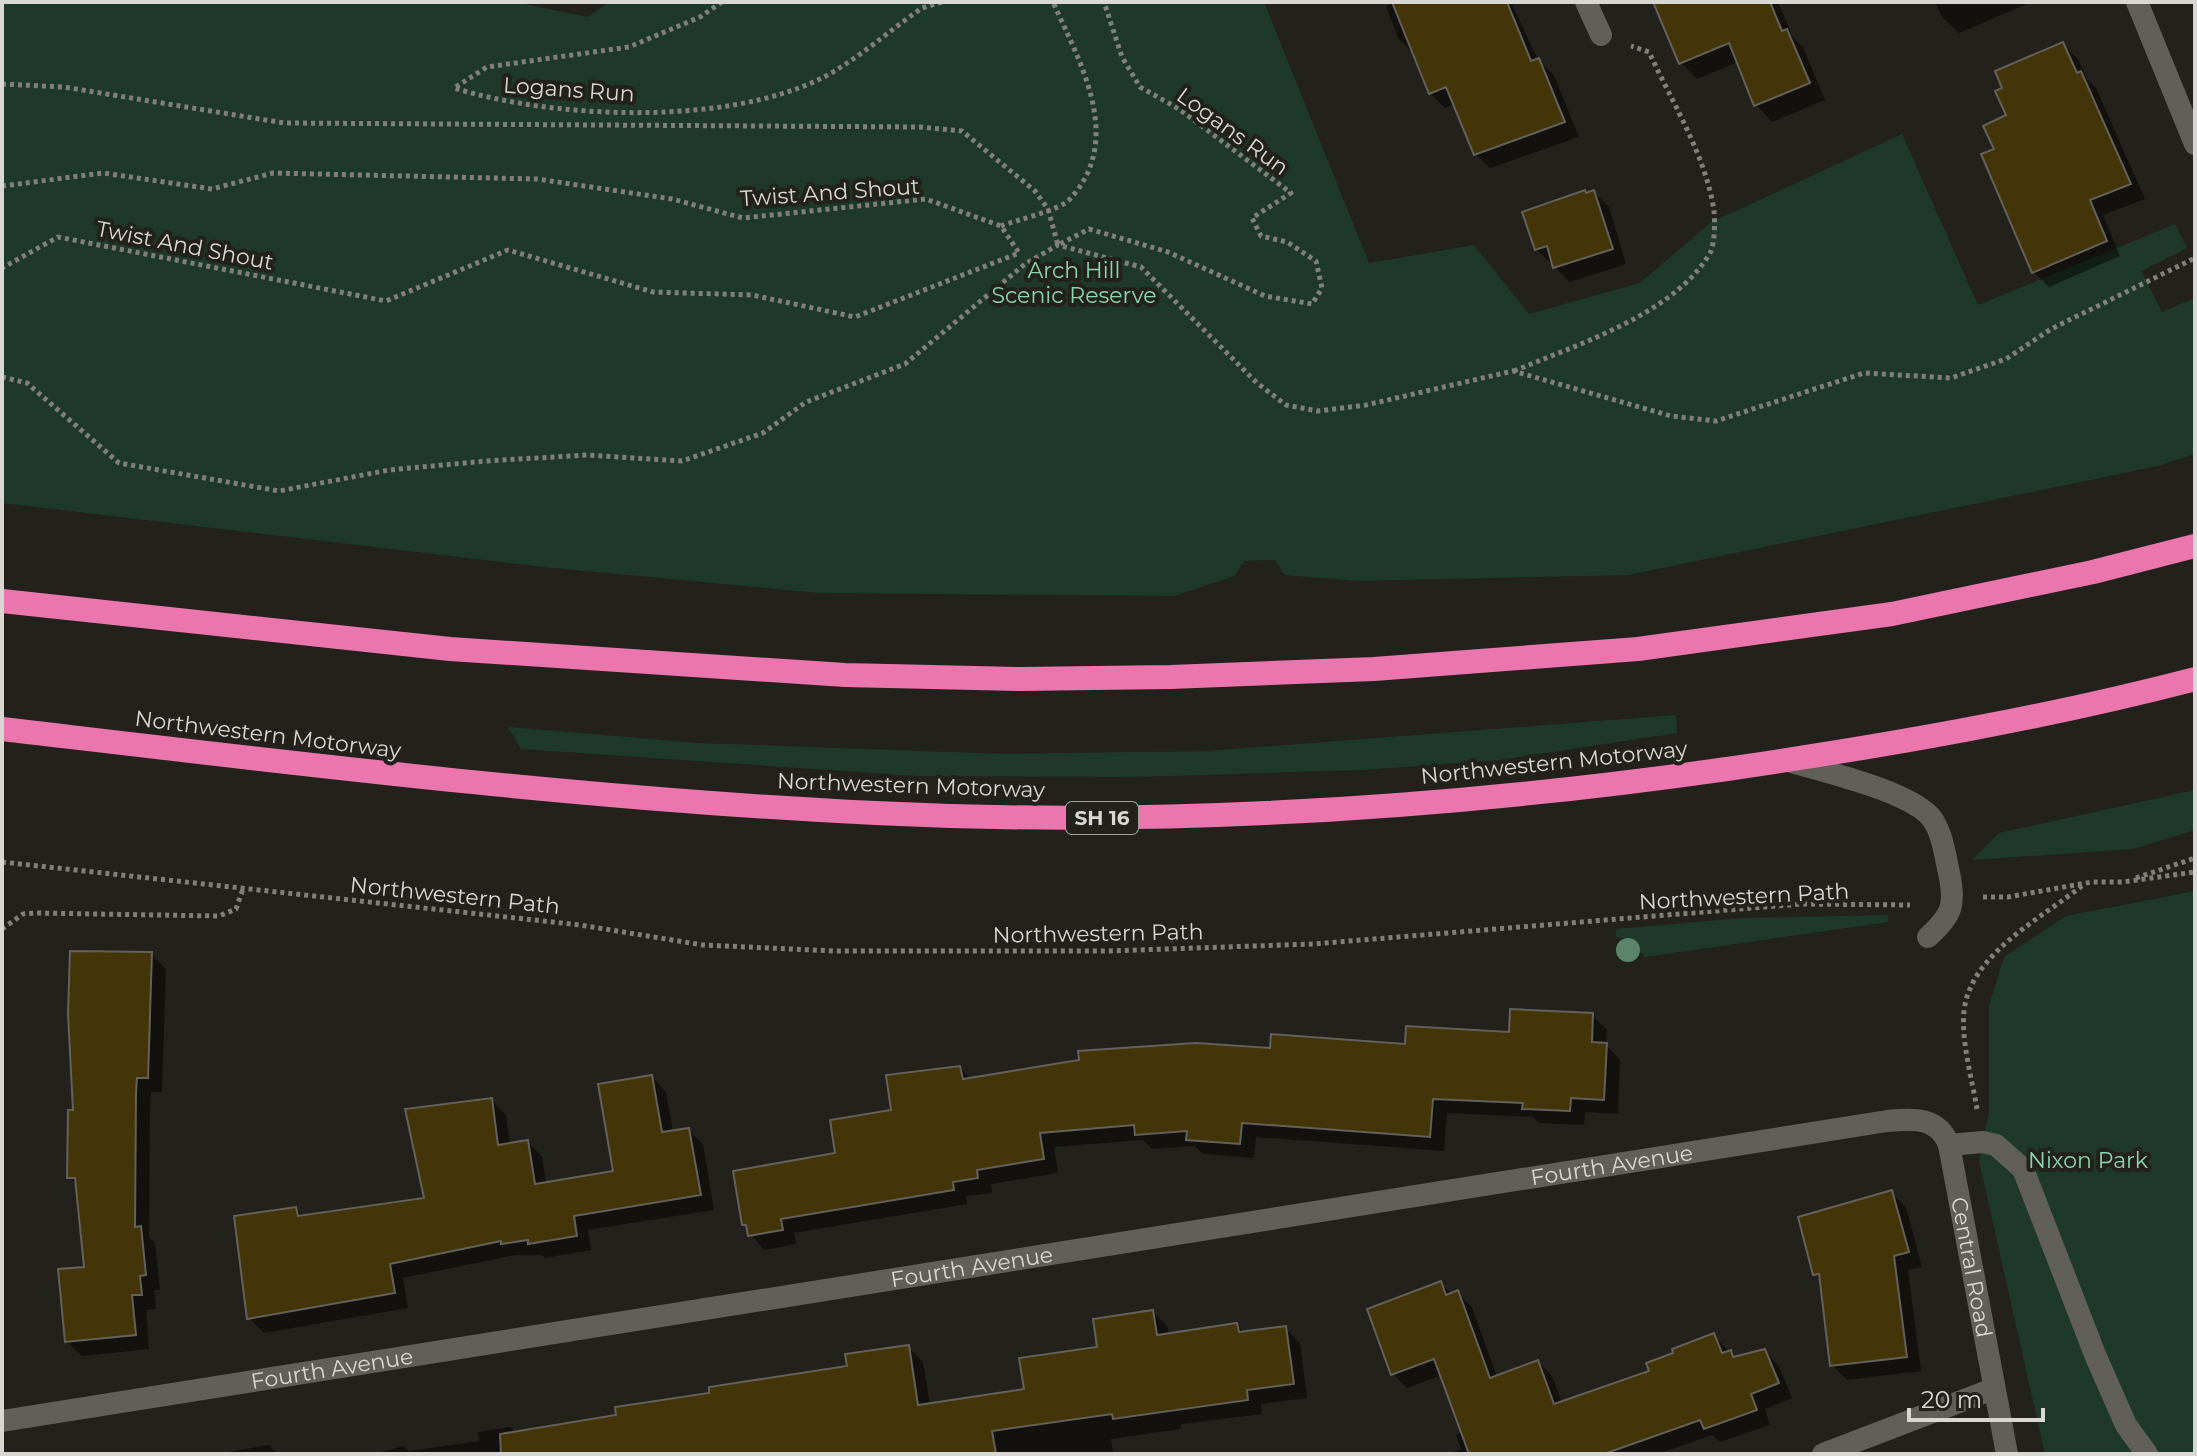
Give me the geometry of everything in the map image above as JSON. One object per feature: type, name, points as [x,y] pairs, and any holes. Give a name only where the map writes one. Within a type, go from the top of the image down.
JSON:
[{"type":"highway","points":[[2,601],[450,649],[782,671],[1019,679],[1171,677],[1374,669],[1638,649],[1892,614],[2093,572],[2195,546]]},
{"type":"highway","name":"Northwestern Motorway","points":[[2,729],[478,784],[876,813],[1076,817],[1303,811],[1608,786],[1936,737],[2195,679]]},
{"type":"street","points":[[1586,2],[1601,35]]},
{"type":"street","points":[[2137,2],[2195,144]]},
{"type":"street","points":[[1785,760],[1879,788],[1931,818],[1942,841],[1954,896],[1949,915],[1928,937]]},
{"type":"street","name":"Fourth Avenue","points":[[2,1421],[1887,1121],[1928,1121],[1944,1137],[1996,1145],[2023,1169],[2096,1357],[2126,1425],[2147,1454]]},
{"type":"street","name":"Central Road","points":[[1944,1137],[2007,1454]]},
{"type":"street","points":[[1823,1454],[1993,1389]]},
{"type":"path","name":"Logans Run","points":[[722,2],[700,17],[629,47],[487,67],[454,88],[501,102],[584,109],[714,108],[758,100],[822,78],[922,8],[942,2]]},
{"type":"path","points":[[1032,261],[1019,253],[1001,226],[1069,202],[1093,161],[1095,103],[1081,62],[1053,2]]},
{"type":"path","name":"Logans Run","points":[[1058,245],[1089,229],[1168,252],[1265,296],[1312,304],[1322,288],[1316,261],[1287,242],[1261,236],[1252,218],[1291,193],[1179,109],[1140,87],[1122,57],[1104,2]]},
{"type":"path","points":[[2,377],[27,383],[119,463],[279,491],[389,470],[486,461],[587,455],[682,461],[763,433],[806,402],[905,364],[1025,264],[1058,245],[1141,267],[1257,383],[1286,405],[1318,411],[1366,405],[1513,371],[1612,330],[1676,291],[1712,251],[1714,212],[1704,170],[1649,52]]},
{"type":"path","points":[[2,84],[64,87],[284,123],[920,127],[962,131],[1035,191],[1048,209],[1058,245]]},
{"type":"path","name":"Twist And Shout","points":[[2,186],[103,173],[212,189],[273,173],[537,179],[672,199],[743,218],[926,199],[1001,226]]},
{"type":"path","name":"Twist And Shout","points":[[2,268],[58,237],[386,301],[508,250],[653,292],[752,295],[855,317],[1019,253]]},
{"type":"path","points":[[1008,258],[1025,264]]},
{"type":"path","points":[[1513,371],[1671,416],[1716,421],[1864,373],[1951,378],[2006,359],[2065,321],[2195,258]]},
{"type":"path","points":[[2123,882],[2195,858]]},
{"type":"path","name":"Northwestern Path","points":[[2,862],[580,925],[703,945],[835,951],[1108,951],[1313,944],[1801,904],[1921,905],[1954,896],[2008,897],[2084,884],[2195,872]]},
{"type":"path","points":[[1944,1137],[1977,1110],[1963,1013],[1969,988],[1979,970],[1997,951],[2084,884]]},
{"type":"path","points":[[2,929],[23,914],[35,913],[219,916],[236,909],[243,889]]},
{"type":"green space","name":"Arch Hill Scenic Reserve","points":[[2,2],[515,2],[588,17],[609,2],[1264,2],[1369,263],[1474,245],[1529,314],[1640,283],[1710,223],[1902,134],[1978,305],[2175,224],[2187,248],[2141,271],[2162,312],[2195,298],[2195,454],[2158,466],[1628,575],[1358,581],[1285,575],[1275,560],[1244,561],[1234,576],[1174,596],[819,593],[544,567],[2,503]]},
{"type":"green space","points":[[1676,715],[1677,733],[1500,760],[1363,770],[1133,777],[918,776],[521,749],[508,727],[698,743],[1007,754],[1207,751]]},
{"type":"green space","points":[[2195,790],[2195,830],[2133,849],[1972,860],[1999,833]]},
{"type":"green space","name":"Nixon Park","points":[[2195,891],[2195,1454],[2045,1454],[1979,1161],[1989,1112],[1989,1006],[2004,957],[2066,916]]},
{"type":"green space","points":[[1888,915],[1888,922],[1645,957],[1629,939],[1616,937],[1616,929],[1743,918]]},
{"type":"building","points":[[1392,2],[1507,2],[1531,61],[1539,58],[1565,122],[1474,155],[1446,87],[1429,94]]},
{"type":"building","points":[[1653,2],[1770,2],[1782,31],[1787,29],[1810,83],[1754,106],[1729,43],[1679,64]]},
{"type":"building","points":[[2063,42],[2077,73],[2081,71],[2131,184],[2090,200],[2107,241],[2032,273],[1981,154],[1994,149],[1983,126],[2006,115],[1995,91],[2002,88],[1995,71]]},
{"type":"building","points":[[1585,190],[1586,193],[1594,190],[1613,249],[1553,268],[1547,246],[1535,250],[1522,212]]},
{"type":"building","points":[[70,951],[152,952],[148,1078],[137,1078],[136,1093],[135,1227],[141,1226],[146,1275],[140,1276],[142,1295],[132,1295],[136,1335],[65,1342],[58,1269],[84,1267],[75,1178],[67,1178],[68,1110],[73,1110],[68,1014]]},
{"type":"building","points":[[1510,1009],[1593,1013],[1592,1042],[1607,1043],[1604,1100],[1571,1098],[1570,1111],[1522,1109],[1523,1103],[1433,1099],[1430,1137],[1242,1123],[1240,1144],[1186,1140],[1187,1131],[1135,1135],[1134,1125],[1040,1133],[1044,1159],[977,1170],[978,1178],[953,1182],[954,1190],[781,1219],[783,1230],[748,1236],[746,1225],[742,1225],[733,1171],[835,1153],[830,1120],[891,1110],[886,1075],[960,1066],[963,1079],[1079,1060],[1078,1051],[1196,1043],[1270,1048],[1271,1034],[1405,1044],[1406,1026],[1509,1032]]},
{"type":"building","points":[[652,1075],[662,1132],[689,1128],[701,1195],[574,1216],[577,1236],[528,1244],[528,1240],[501,1244],[501,1241],[390,1264],[395,1293],[247,1319],[234,1216],[296,1207],[298,1216],[424,1198],[405,1109],[492,1098],[498,1145],[528,1140],[535,1184],[613,1171],[598,1084]]},
{"type":"building","points":[[1892,1190],[1909,1252],[1894,1256],[1907,1357],[1830,1366],[1819,1274],[1813,1275],[1798,1217]]},
{"type":"building","points":[[1441,1281],[1446,1295],[1458,1290],[1490,1378],[1538,1360],[1554,1404],[1649,1371],[1646,1363],[1714,1333],[1722,1353],[1731,1350],[1733,1357],[1765,1349],[1779,1383],[1751,1394],[1757,1410],[1704,1429],[1700,1420],[1604,1454],[1469,1454],[1434,1359],[1391,1375],[1367,1309]]},
{"type":"building","points":[[1153,1310],[1157,1335],[1237,1323],[1239,1332],[1286,1326],[1294,1384],[1247,1390],[1248,1400],[1113,1419],[1112,1414],[992,1431],[996,1454],[501,1454],[500,1434],[616,1415],[615,1407],[709,1393],[709,1387],[847,1366],[845,1354],[909,1345],[918,1405],[1024,1389],[1019,1358],[1097,1347],[1093,1319]]}]
